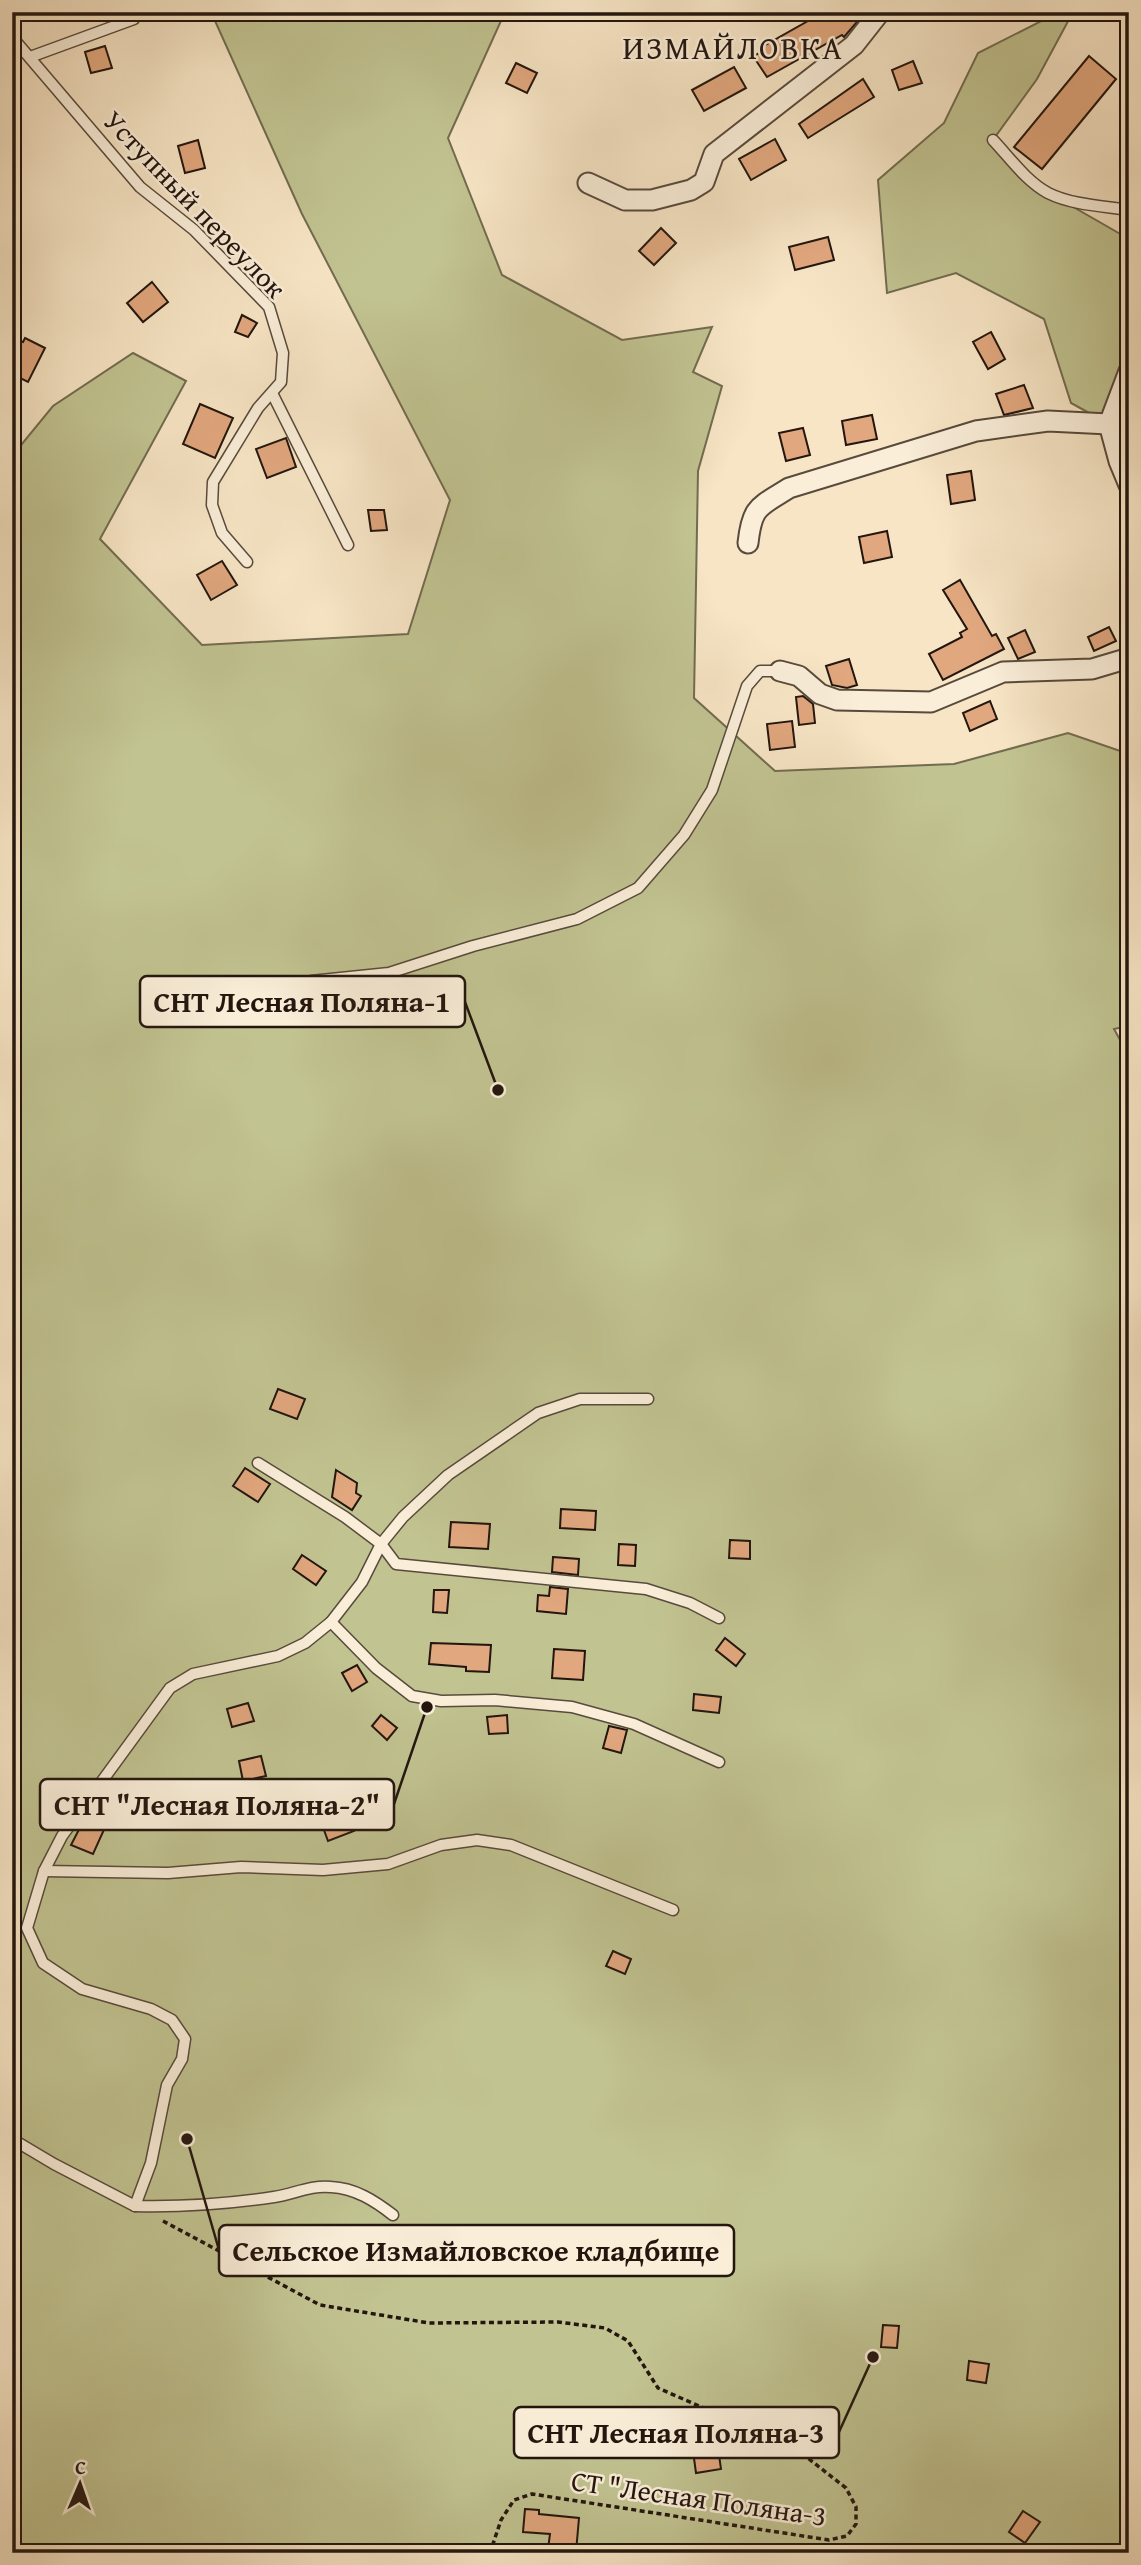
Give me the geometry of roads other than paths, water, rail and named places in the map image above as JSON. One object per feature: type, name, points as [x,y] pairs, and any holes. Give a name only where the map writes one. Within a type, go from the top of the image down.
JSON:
[{"type":"street","points":[[589,183],[625,200],[652,200],[691,190],[704,182],[714,155],[854,45],[880,12]]},
{"type":"street","points":[[1129,371],[1109,424],[1129,485]]},
{"type":"street","points":[[748,543],[751,518],[763,505],[789,488],[976,431],[1048,421],[1109,424]]},
{"type":"street","points":[[780,671],[799,676],[820,694],[837,700],[930,702],[1003,672],[1092,669],[1129,658]]},
{"type":"lane","points":[[30,57],[134,19]]},
{"type":"lane","name":"Уступный переулок","points":[[12,37],[139,187],[194,230],[269,307],[283,353],[281,382],[258,408],[213,482],[212,505],[222,533],[247,562]]},
{"type":"lane","points":[[993,140],[1028,177],[1049,193],[1080,202],[1129,210]]},
{"type":"lane","points":[[272,393],[348,545]]},
{"type":"lane","points":[[311,981],[389,973],[473,946],[577,919],[638,888],[684,835],[712,790],[747,686],[760,671],[780,671]]},
{"type":"lane","points":[[135,2206],[151,2162],[167,2085],[182,2059],[185,2039],[172,2020],[151,2009],[82,1989],[43,1963],[27,1928],[44,1871],[62,1836],[170,1688],[193,1674],[278,1656],[305,1643],[331,1622],[362,1582],[381,1544],[403,1517],[448,1475],[538,1413],[580,1399],[648,1399]]},
{"type":"lane","points":[[258,1463],[345,1517],[381,1544],[396,1564],[646,1589],[690,1603],[719,1618]]},
{"type":"lane","points":[[331,1622],[376,1668],[412,1696],[441,1701],[495,1700],[572,1706],[634,1724],[719,1762]]},
{"type":"lane","points":[[44,1871],[168,1873],[241,1867],[323,1870],[388,1864],[441,1845],[477,1840],[511,1845],[673,1910]]},
{"type":"lane","points":[[12,2139],[135,2206],[177,2207],[222,2203],[277,2196],[312,2187],[334,2187],[375,2201],[393,2215]]},
{"type":"place","name":"СНТ Лесная Поляна-1","points":[[498,1090]]},
{"type":"place","name":"СНТ \"Лесная Поляна-2\"","points":[[427,1707]]},
{"type":"place","name":"Сельское Измайловское кладбище","points":[[187,2139]]},
{"type":"place","name":"СНТ Лесная Поляна-3","points":[[873,2357]]},
{"type":"district","name":"ИЗМАЙЛОВКА","points":[[733,48]]}]
